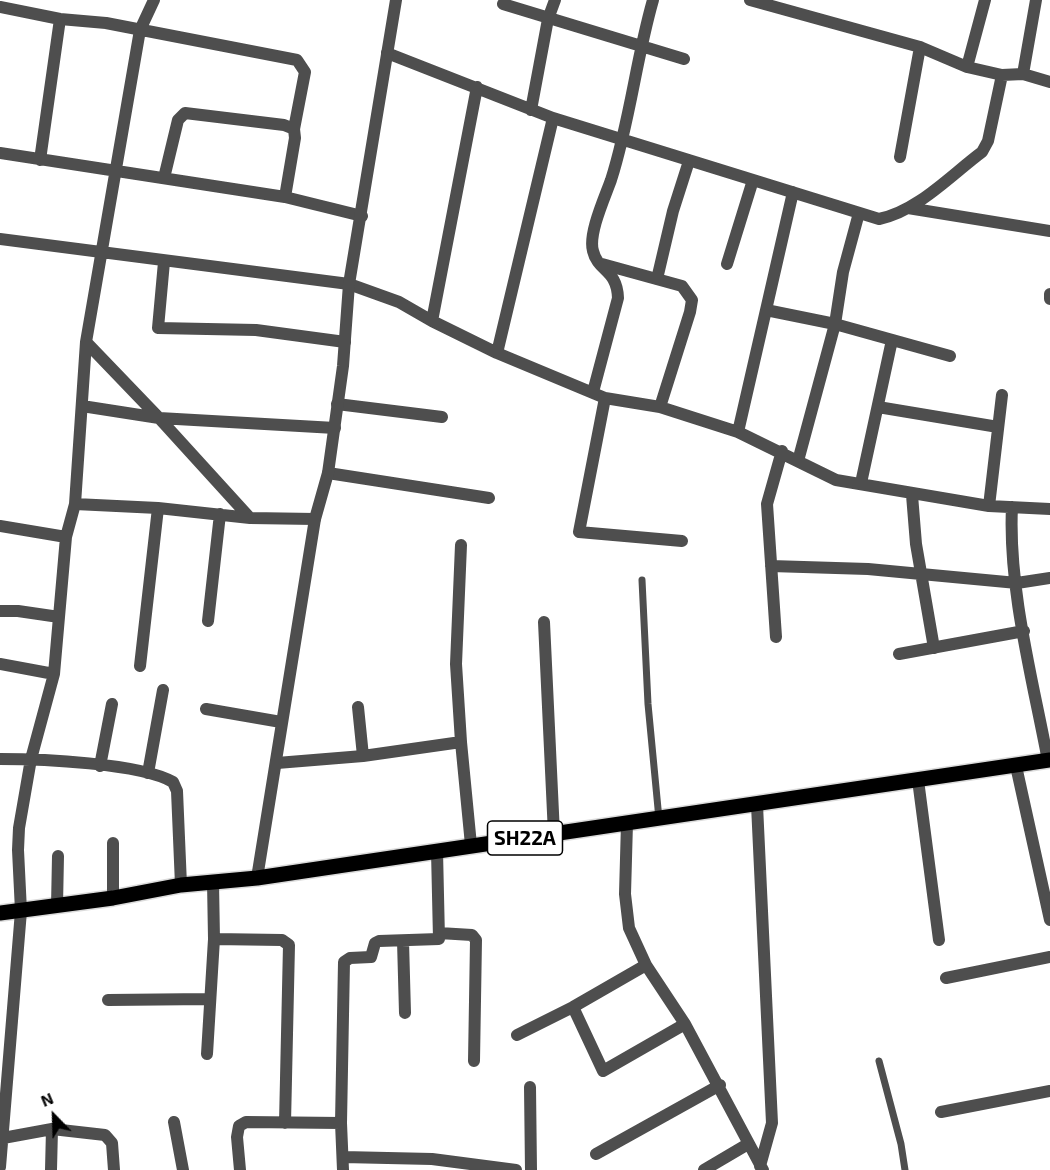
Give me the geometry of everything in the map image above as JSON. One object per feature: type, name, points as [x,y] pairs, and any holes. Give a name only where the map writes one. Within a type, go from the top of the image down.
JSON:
[{"type":"main road","name":"SH22A","points":[[0,913],[113,898],[181,885],[257,878],[1049,761]]},
{"type":"street","points":[[0,1167],[21,911],[18,850],[31,759],[54,674],[66,537],[75,504],[86,342],[118,170],[140,30],[154,0]]},
{"type":"street","points":[[257,878],[315,519],[328,473],[345,342],[349,284],[396,0]]},
{"type":"street","points":[[531,110],[548,19],[555,0]]},
{"type":"street","points":[[593,392],[618,298],[617,283],[599,263],[592,250],[594,233],[623,141],[640,45],[653,0]]},
{"type":"street","points":[[967,67],[985,0]]},
{"type":"street","points":[[1023,74],[1036,0]]},
{"type":"street","points":[[759,1],[920,47],[967,67],[1002,75],[1023,74],[1050,82]]},
{"type":"street","points":[[502,4],[684,59]]},
{"type":"street","points":[[0,7],[60,19],[106,23],[297,60],[305,72],[294,129],[285,197]]},
{"type":"street","points":[[40,160],[60,19]]},
{"type":"street","points":[[900,157],[920,47]]},
{"type":"street","points":[[387,53],[553,118],[879,219],[894,216],[908,208],[982,152],[988,141],[1002,75]]},
{"type":"street","points":[[432,321],[477,87]]},
{"type":"street","points":[[164,178],[178,120],[185,113],[284,125],[294,129]]},
{"type":"street","points":[[497,353],[553,118]]},
{"type":"street","points":[[0,153],[285,197],[362,216]]},
{"type":"street","points":[[657,279],[673,211],[689,161]]},
{"type":"street","points":[[727,264],[753,180]]},
{"type":"street","points":[[738,432],[793,192]]},
{"type":"street","points":[[908,208],[1050,231]]},
{"type":"street","points":[[798,461],[835,324],[843,272],[859,213]]},
{"type":"street","points":[[0,239],[164,262],[349,284],[399,302],[497,353],[605,398],[660,407],[738,432],[782,451],[836,480],[861,483],[912,495],[989,506],[1050,509]]},
{"type":"street","points":[[164,262],[158,328],[256,330],[345,342]]},
{"type":"street","points":[[599,263],[682,286],[692,300],[660,407]]},
{"type":"street","points":[[766,310],[835,324],[950,356]]},
{"type":"street","points":[[861,483],[892,340]]},
{"type":"street","points":[[86,342],[250,518]]},
{"type":"street","points":[[989,506],[1002,395]]},
{"type":"street","points":[[605,398],[579,532],[682,541]]},
{"type":"street","points":[[337,404],[442,417]]},
{"type":"street","points":[[82,406],[159,418],[335,428]]},
{"type":"street","points":[[878,407],[998,427]]},
{"type":"street","points":[[776,637],[767,504],[782,451]]},
{"type":"street","points":[[328,473],[489,498]]},
{"type":"street","points":[[912,495],[934,648]]},
{"type":"street","points":[[75,504],[158,508],[250,518],[315,519]]},
{"type":"street","points":[[1012,507],[1011,531],[1017,583],[1049,761]]},
{"type":"street","points":[[140,666],[158,508]]},
{"type":"street","points":[[208,621],[219,514]]},
{"type":"street","points":[[0,526],[66,537]]},
{"type":"street","points":[[460,545],[456,664],[471,845]]},
{"type":"street","points":[[771,566],[868,569],[1017,583],[1050,578]]},
{"type":"street","points":[[0,611],[18,610],[59,617]]},
{"type":"street","points":[[544,622],[554,834]]},
{"type":"street","points":[[899,654],[1024,631]]},
{"type":"street","points":[[0,664],[54,674]]},
{"type":"street","points":[[148,773],[163,690]]},
{"type":"street","points":[[100,765],[112,704]]},
{"type":"street","points":[[358,707],[363,756]]},
{"type":"street","points":[[206,709],[281,722]]},
{"type":"street","points":[[277,763],[363,756],[461,742]]},
{"type":"street","points":[[0,759],[31,759],[100,765],[148,773],[170,780],[177,791],[181,885]]},
{"type":"street","points":[[1016,766],[1050,920]]},
{"type":"street","points":[[918,780],[939,940]]},
{"type":"street","points":[[757,805],[772,1123],[762,1168]]},
{"type":"street","points":[[627,823],[625,894],[629,928],[646,965],[685,1024],[720,1085],[762,1168]]},
{"type":"street","points":[[113,843],[113,898]]},
{"type":"street","points":[[438,851],[439,939],[379,941],[375,943],[370,957],[350,958],[344,962],[341,1123],[343,1164],[432,1159],[479,1167],[516,1170]]},
{"type":"street","points":[[57,906],[58,856]]},
{"type":"street","points":[[207,1054],[208,999],[214,939],[213,882]]},
{"type":"street","points":[[439,933],[472,935],[476,940],[474,1061]]},
{"type":"street","points":[[214,939],[282,940],[289,945],[285,1123]]},
{"type":"street","points":[[403,941],[405,1013]]},
{"type":"street","points":[[945,978],[1050,957]]},
{"type":"street","points":[[517,1035],[573,1007],[646,965]]},
{"type":"street","points":[[108,1000],[208,999]]},
{"type":"street","points":[[573,1007],[603,1071],[685,1024]]},
{"type":"street","points":[[596,1154],[720,1085]]},
{"type":"street","points":[[530,1087],[531,1170]]},
{"type":"street","points":[[941,1112],[1050,1091]]},
{"type":"street","points":[[174,1122],[183,1170]]},
{"type":"street","points":[[240,1170],[237,1137],[239,1126],[246,1122],[341,1123]]},
{"type":"street","points":[[3,1138],[52,1130],[105,1135],[112,1143],[114,1170]]},
{"type":"street","points":[[51,1170],[52,1130]]},
{"type":"street","points":[[704,1170],[748,1144]]},
{"type":"lane","points":[[642,580],[648,704],[659,819]]},
{"type":"lane","points":[[879,1061],[904,1155],[905,1170]]}]
